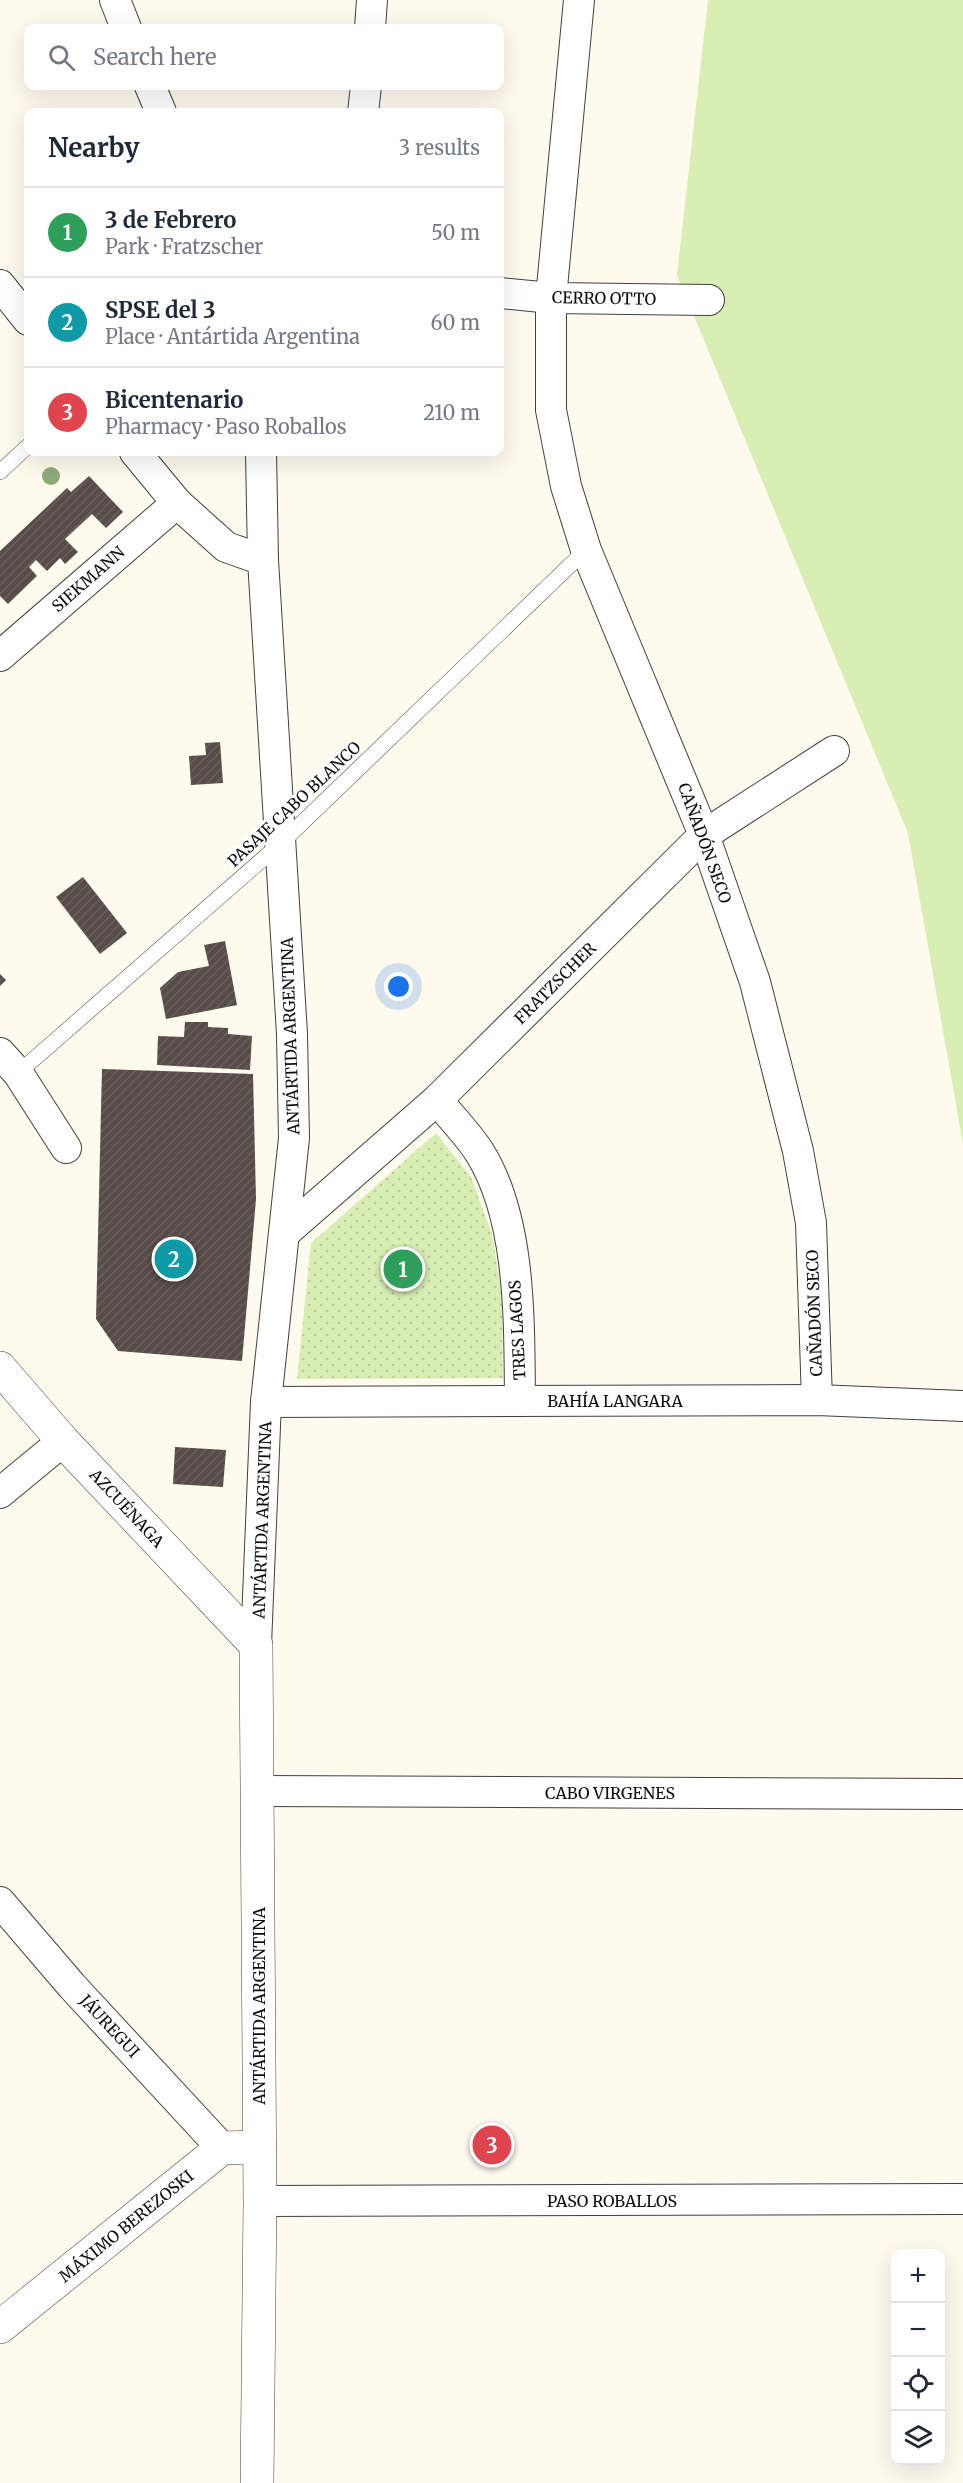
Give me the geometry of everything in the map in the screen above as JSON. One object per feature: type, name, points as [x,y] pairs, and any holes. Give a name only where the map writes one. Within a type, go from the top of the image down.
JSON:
[{"type":"street","points":[[115,0],[124,24]]},
{"type":"street","points":[[370,24],[372,0]]},
{"type":"street","name":"CAÑADÓN SECO","points":[[579,0],[551,298],[551,410],[566,486],[586,550],[704,835],[754,982],[798,1151],[811,1223],[817,1400]]},
{"type":"street","points":[[152,90],[159,108]]},
{"type":"street","points":[[363,108],[366,90]]},
{"type":"street","points":[[0,285],[24,315]]},
{"type":"street","name":"CERRO OTTO","points":[[504,292],[551,298],[709,300]]},
{"type":"street","points":[[138,456],[177,503],[226,547],[263,560]]},
{"type":"street","name":"ANTÁRTIDA ARGENTINA","points":[[257,2483],[260,2147],[256,1645],[266,1402],[286,1231],[294,1138],[292,1034],[263,560],[261,456]]},
{"type":"street","name":"SIEKMANN","points":[[0,656],[177,503]]},
{"type":"street","name":"FRATZSCHER","points":[[286,1231],[437,1100],[704,835],[834,751]]},
{"type":"street","points":[[9,1063],[66,1148]]},
{"type":"street","name":"TRES LAGOS","points":[[437,1100],[480,1154],[507,1224],[518,1298],[520,1401]]},
{"type":"street","name":"AZCUÉNAGA","points":[[0,1368],[63,1441],[256,1645]]},
{"type":"street","name":"BAHÍA LANGARA","points":[[266,1402],[817,1400],[963,1406]]},
{"type":"street","points":[[0,1493],[63,1441]]},
{"type":"street","name":"CABO VIRGENES","points":[[258,1791],[963,1794]]},
{"type":"street","name":"JÁUREGUI","points":[[0,1902],[72,1986],[222,2148]]},
{"type":"street","points":[[222,2148],[260,2147]]},
{"type":"street","name":"MÁXIMO BEREZOSKI","points":[[0,2327],[222,2148]]},
{"type":"street","name":"PASO ROBALLOS","points":[[260,2201],[963,2199]]},
{"type":"lane","points":[[0,472],[24,450]]},
{"type":"lane","name":"PASAJE CABO BLANCO","points":[[9,1063],[280,844],[586,550]]},
{"type":"green space","points":[[708,0],[963,0],[963,1144],[908,833],[677,275]]},
{"type":"green space","points":[[436,1133],[471,1177],[492,1234],[502,1294],[503,1378],[297,1379],[311,1243]]},
{"type":"building","points":[[89,476],[123,512],[106,528],[92,514],[65,539],[78,552],[65,564],[60,558],[47,571],[36,560],[29,567],[37,576],[8,604],[0,596],[0,551],[67,488],[71,492]]},
{"type":"building","points":[[220,742],[223,783],[191,785],[189,756],[206,755],[205,743]]},
{"type":"building","points":[[83,877],[127,933],[100,954],[56,897]]},
{"type":"building","points":[[225,941],[237,1005],[166,1019],[160,988],[178,972],[209,966],[204,945]]},
{"type":"building","points":[[0,974],[6,980],[0,986]]},
{"type":"building","points":[[185,1022],[208,1022],[208,1027],[228,1028],[228,1034],[252,1036],[250,1070],[157,1065],[158,1036],[184,1037]]},
{"type":"building","points":[[102,1069],[253,1074],[256,1199],[242,1361],[118,1351],[96,1319]]},
{"type":"building","points":[[175,1447],[226,1450],[223,1487],[173,1484]]},
{"type":"place","name":"SPSE del 3","points":[[174,1259]]},
{"type":"place","name":"3 de Febrero","points":[[403,1269]]},
{"type":"place","name":"Bicentenario","points":[[492,2145]]}]
